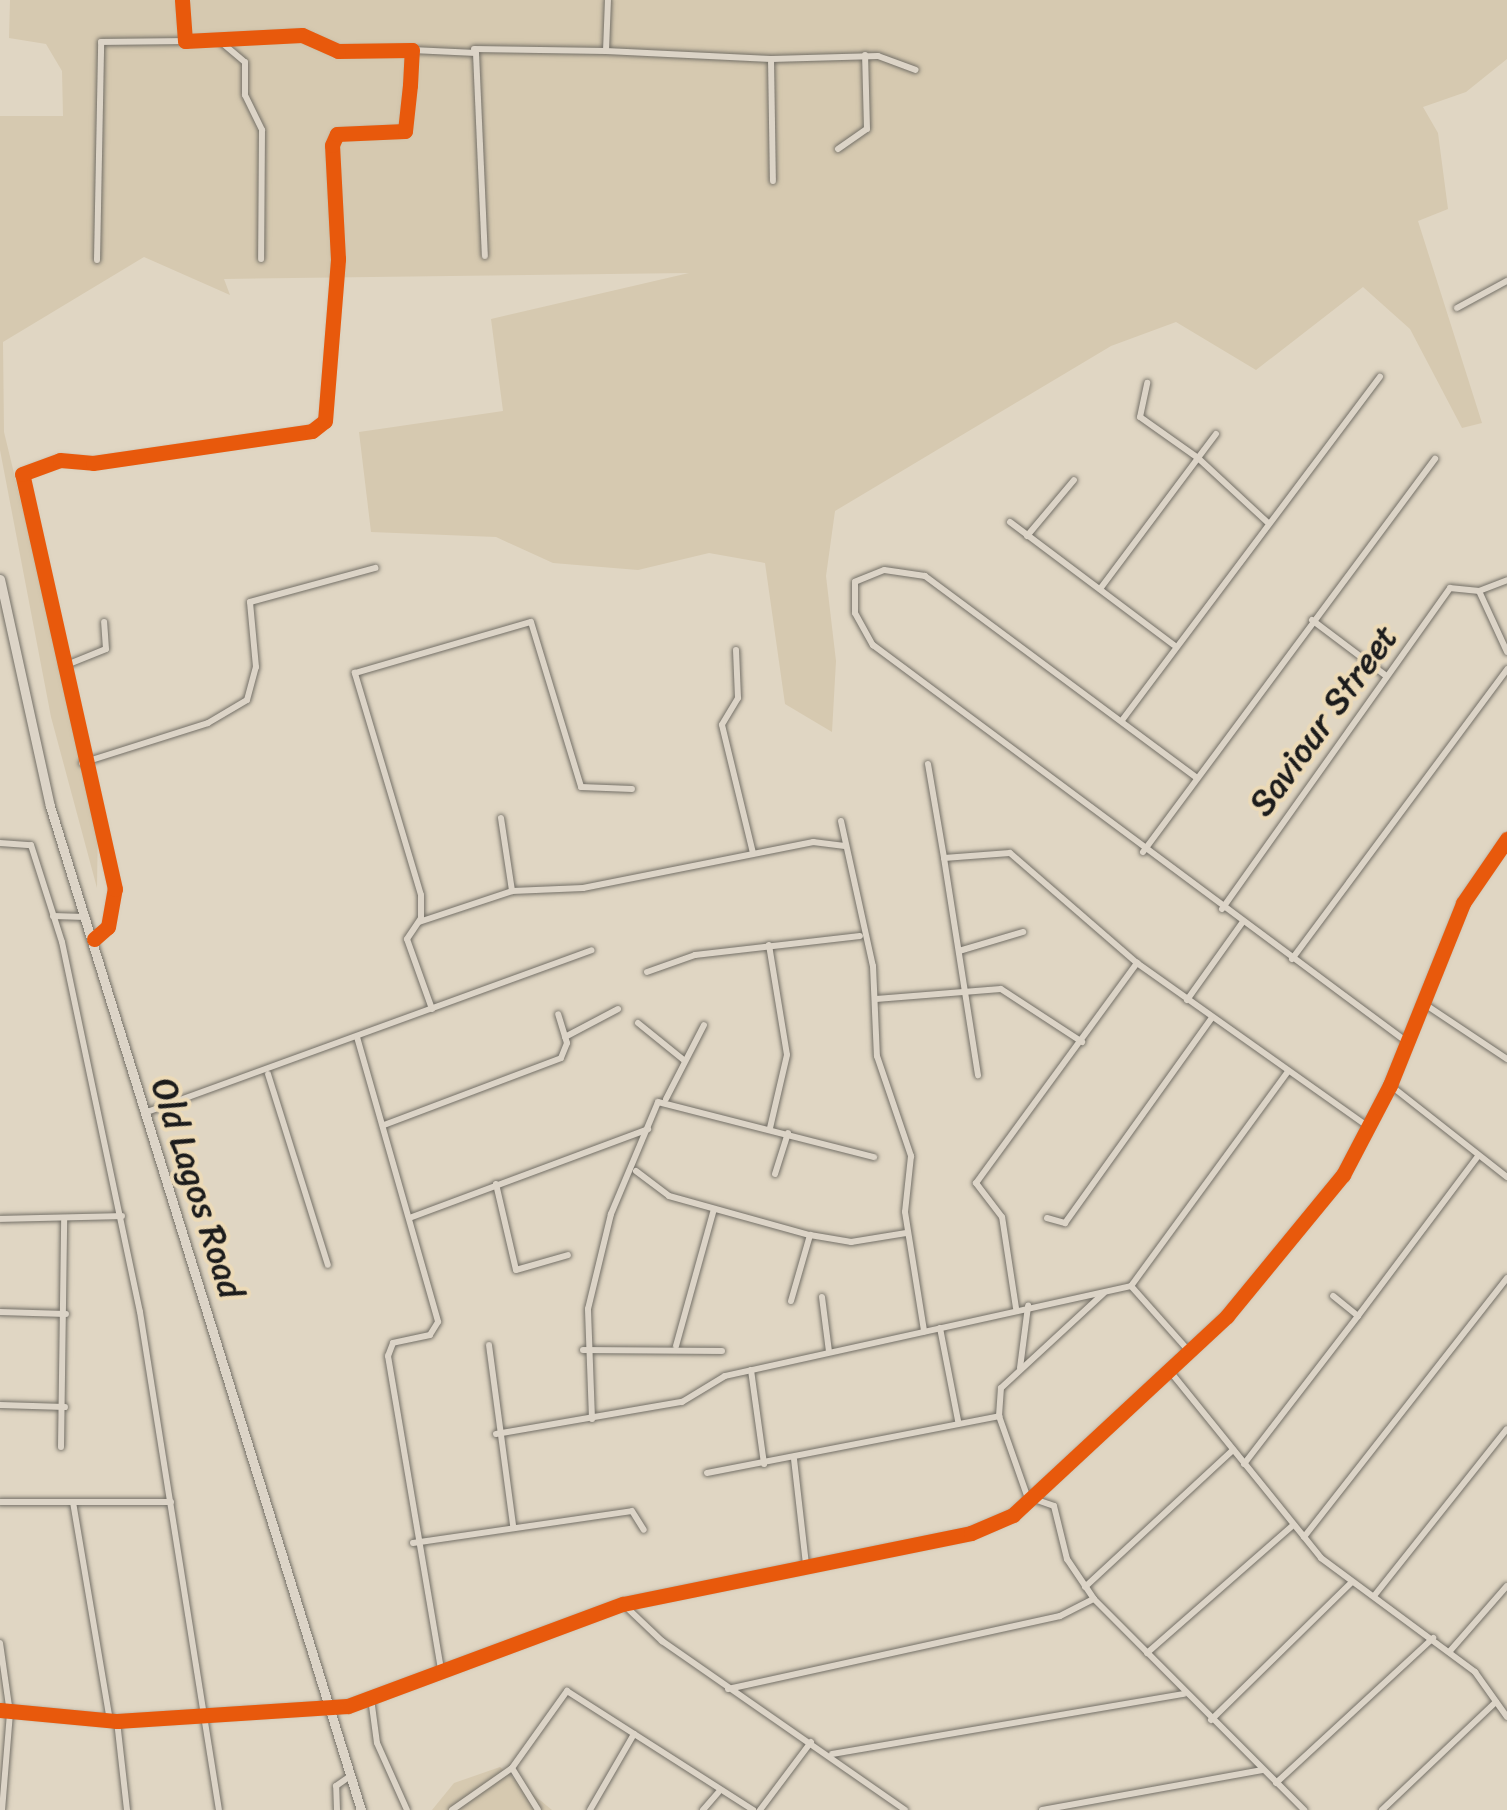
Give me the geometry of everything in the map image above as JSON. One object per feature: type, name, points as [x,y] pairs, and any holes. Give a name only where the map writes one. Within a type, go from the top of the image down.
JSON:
[{"type":"main road","name":"Old Lagos Road","points":[[0,579],[50,806],[362,1810]]},
{"type":"street","points":[[182,0],[185,41]]},
{"type":"street","points":[[606,51],[608,0]]},
{"type":"street","points":[[97,260],[100,42],[222,42],[302,35],[338,52],[606,51],[771,59],[864,55],[916,70]]},
{"type":"street","points":[[222,42],[245,62],[245,96],[262,130],[260,258]]},
{"type":"street","points":[[474,49],[484,101],[485,256]]},
{"type":"street","points":[[94,939],[108,927],[115,889],[82,763],[22,474],[60,460],[93,463],[312,431],[325,420],[338,259],[332,145],[337,134],[405,131],[412,50]]},
{"type":"street","points":[[838,149],[868,129],[864,55]]},
{"type":"street","points":[[771,59],[773,181]]},
{"type":"street","points":[[1457,308],[1507,281]]},
{"type":"street","points":[[1123,719],[1174,644],[1380,378]]},
{"type":"street","points":[[1147,384],[1140,417],[1198,458],[1267,522]]},
{"type":"street","points":[[1100,589],[1216,434]]},
{"type":"street","points":[[1143,852],[1435,458]]},
{"type":"street","points":[[1027,536],[1074,480]]},
{"type":"street","points":[[1010,522],[1174,644]]},
{"type":"street","points":[[82,763],[192,730],[247,700],[256,667],[250,602],[375,568]]},
{"type":"street","points":[[1198,778],[925,576],[869,572],[850,591],[873,644],[1143,852],[1407,1042]]},
{"type":"street","points":[[1507,580],[1479,591],[1507,652]]},
{"type":"street","name":"Saviour Street","points":[[1222,909],[1450,588],[1479,591]]},
{"type":"street","points":[[1312,620],[1385,675]]},
{"type":"street","points":[[64,666],[106,649],[104,622]]},
{"type":"street","points":[[432,1009],[407,940],[419,922],[421,895],[357,671],[532,622],[581,787],[632,790]]},
{"type":"street","points":[[736,650],[738,698],[722,725],[753,853]]},
{"type":"street","points":[[1292,959],[1507,669]]},
{"type":"street","points":[[928,764],[978,1074]]},
{"type":"street","points":[[500,818],[512,891]]},
{"type":"street","points":[[841,821],[860,936],[876,1000],[877,1056],[911,1156],[906,1233],[924,1331]]},
{"type":"street","points":[[0,1710],[114,1721],[331,1707],[371,1698],[624,1604],[971,1533],[1032,1501],[1189,1352],[1276,1262],[1370,1128],[1463,903],[1507,839]]},
{"type":"street","points":[[0,843],[27,840],[53,916],[122,1216],[219,1810]]},
{"type":"street","points":[[419,922],[512,891],[582,888],[753,853],[846,846]]},
{"type":"street","points":[[944,858],[1010,853],[1187,1000],[1370,1128]]},
{"type":"street","points":[[53,916],[87,918]]},
{"type":"street","points":[[1187,1000],[1242,924]]},
{"type":"street","points":[[959,951],[1023,932]]},
{"type":"street","points":[[647,972],[769,946],[860,936]]},
{"type":"street","points":[[769,946],[786,1055],[770,1128]]},
{"type":"street","points":[[147,1112],[180,1094],[268,1074],[592,950]]},
{"type":"street","points":[[1016,1308],[1002,1217],[976,1183],[1138,962]]},
{"type":"street","points":[[876,1000],[964,988],[1010,993],[1082,1042]]},
{"type":"street","points":[[1423,1003],[1507,1059]]},
{"type":"street","points":[[566,1037],[618,1008]]},
{"type":"street","points":[[384,1124],[561,1058],[566,1037],[558,1014]]},
{"type":"street","points":[[1048,1218],[1065,1223],[1212,1018]]},
{"type":"street","points":[[638,1023],[684,1061]]},
{"type":"street","points":[[592,1419],[583,1350],[612,1214],[636,1171],[648,1129],[704,1025]]},
{"type":"street","points":[[358,1038],[412,1217],[438,1329],[388,1348],[414,1543],[441,1672]]},
{"type":"street","points":[[496,1434],[702,1396],[716,1378],[1016,1308],[1131,1286],[1287,1073]]},
{"type":"street","points":[[268,1074],[328,1265]]},
{"type":"street","points":[[1390,1085],[1507,1177]]},
{"type":"street","points":[[666,1099],[874,1157]]},
{"type":"street","points":[[412,1217],[648,1129]]},
{"type":"street","points":[[775,1174],[788,1134]]},
{"type":"street","points":[[1244,1464],[1478,1156]]},
{"type":"street","points":[[636,1171],[654,1190],[810,1236],[842,1242],[906,1233]]},
{"type":"street","points":[[496,1184],[516,1270],[568,1255]]},
{"type":"street","points":[[676,1346],[714,1210]]},
{"type":"street","points":[[0,1219],[122,1216]]},
{"type":"street","points":[[61,1447],[65,1407],[64,1218]]},
{"type":"street","points":[[791,1301],[810,1236]]},
{"type":"street","points":[[1304,1536],[1507,1278]]},
{"type":"street","points":[[1131,1286],[1189,1352]]},
{"type":"street","points":[[1032,1501],[1000,1416],[1002,1388],[1107,1290]]},
{"type":"street","points":[[1333,1296],[1358,1316]]},
{"type":"street","points":[[822,1297],[829,1352]]},
{"type":"street","points":[[1020,1369],[1028,1306]]},
{"type":"street","points":[[0,1312],[66,1314]]},
{"type":"street","points":[[940,1328],[958,1422]]},
{"type":"street","points":[[489,1345],[496,1434],[513,1526]]},
{"type":"street","points":[[583,1350],[676,1346],[722,1351]]},
{"type":"street","points":[[751,1370],[764,1464]]},
{"type":"street","points":[[1169,1370],[1293,1525],[1352,1582],[1450,1651],[1506,1714]]},
{"type":"street","points":[[0,1405],[65,1407]]},
{"type":"street","points":[[707,1473],[1000,1416]]},
{"type":"street","points":[[1374,1596],[1507,1429]]},
{"type":"street","points":[[1085,1587],[1233,1450]]},
{"type":"street","points":[[794,1459],[806,1565]]},
{"type":"street","points":[[1032,1501],[1054,1506],[1085,1587],[1094,1599],[1304,1810]]},
{"type":"street","points":[[0,1502],[171,1502]]},
{"type":"street","points":[[73,1502],[127,1810]]},
{"type":"street","points":[[414,1543],[636,1511],[644,1530]]},
{"type":"street","points":[[1147,1654],[1293,1525]]},
{"type":"street","points":[[1211,1720],[1352,1582]]},
{"type":"street","points":[[1450,1651],[1507,1586]]},
{"type":"street","points":[[728,1689],[1044,1620],[1094,1599]]},
{"type":"street","points":[[624,1604],[728,1689],[832,1754],[905,1810]]},
{"type":"street","points":[[1276,1783],[1433,1638]]},
{"type":"street","points":[[0,1643],[10,1713],[2,1810]]},
{"type":"street","points":[[1164,1693],[1172,1680]]},
{"type":"street","points":[[452,1810],[512,1768],[562,1692],[634,1734],[718,1792],[756,1810],[811,1742]]},
{"type":"street","points":[[832,1754],[1164,1693],[1185,1694]]},
{"type":"street","points":[[371,1698],[377,1743],[407,1810]]},
{"type":"street","points":[[1382,1810],[1496,1702]]},
{"type":"street","points":[[590,1810],[634,1734]]},
{"type":"street","points":[[846,1764],[854,1752]]},
{"type":"street","points":[[512,1768],[538,1810]]},
{"type":"street","points":[[1042,1810],[1262,1770]]},
{"type":"street","points":[[337,1810],[336,1786],[352,1776]]},
{"type":"street","points":[[703,1810],[718,1792]]},
{"type":"shaded area","points":[[10,0],[1507,0],[1507,59],[1466,92],[1423,107],[1438,133],[1448,209],[1418,221],[1482,423],[1462,428],[1410,329],[1363,287],[1256,370],[1176,322],[1111,346],[835,511],[826,576],[836,661],[832,732],[785,704],[765,563],[709,553],[638,570],[553,563],[496,537],[371,532],[359,432],[503,411],[491,319],[689,273],[224,279],[230,295],[144,257],[3,342],[4,432],[98,820],[97,888],[51,717],[0,450],[0,116],[63,116],[62,71],[46,44],[9,38]]},
{"type":"shaded area","points":[[500,1767],[552,1810],[432,1810],[454,1783]]},
{"type":"cycle path","points":[[94,939],[108,927],[115,889],[22,474],[60,460],[93,463],[312,431],[325,421],[338,259],[332,145],[337,134],[405,131],[410,85],[412,50],[338,51],[302,35],[185,41],[182,0]]},
{"type":"cycle path","points":[[0,1710],[117,1721],[348,1706],[623,1604],[971,1533],[1013,1515],[1227,1316],[1343,1175],[1390,1085],[1463,903],[1507,839]]}]
